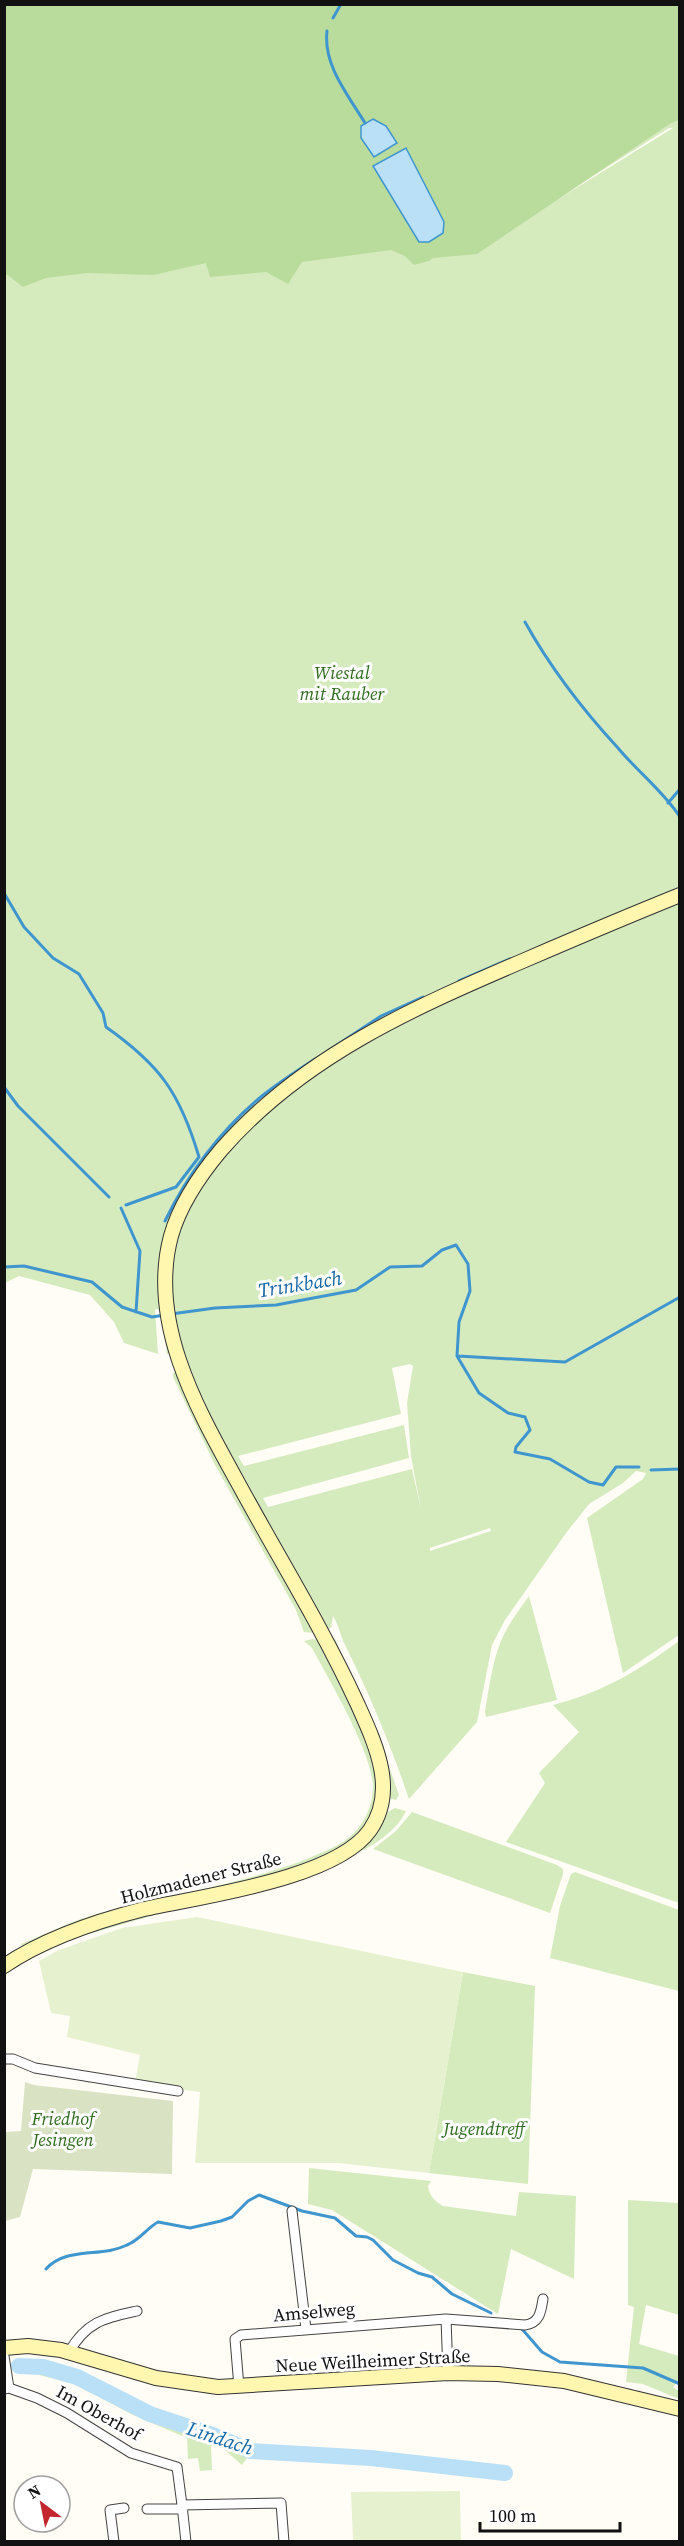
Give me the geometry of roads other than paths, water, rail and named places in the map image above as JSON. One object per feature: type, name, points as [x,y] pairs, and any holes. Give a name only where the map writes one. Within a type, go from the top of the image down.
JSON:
[{"type":"street","name":"Holzmadener Straße","points":[[4,1966],[21,1954],[98,1923],[141,1910],[265,1883],[328,1860],[361,1841],[380,1813],[384,1800],[381,1769],[351,1690],[222,1454],[180,1364],[166,1304],[165,1270],[168,1250],[179,1214],[192,1188],[209,1164],[248,1120],[281,1091],[377,1028],[404,1013],[680,895]]},
{"type":"street","points":[[4,2059],[13,2059],[35,2068],[178,2091]]},
{"type":"street","points":[[292,2211],[306,2328]]},
{"type":"street","name":"Amselweg","points":[[239,2387],[235,2339],[241,2335],[306,2328],[446,2319],[532,2324],[541,2314],[543,2299]]},
{"type":"street","points":[[69,2352],[75,2341],[102,2318],[137,2311]]},
{"type":"street","points":[[446,2319],[448,2373]]},
{"type":"street","name":"Neue Weilheimer Straße","points":[[4,2348],[28,2346],[69,2352],[175,2382],[239,2387],[448,2373],[531,2376],[553,2379],[680,2409]]},
{"type":"street","name":"Im Oberhof","points":[[4,2356],[7,2389],[37,2398],[67,2413],[131,2453],[177,2467],[183,2507]]},
{"type":"street","points":[[147,2509],[281,2503],[284,2541]]},
{"type":"street","points":[[183,2507],[186,2541]]},
{"type":"street","points":[[114,2541],[110,2510],[124,2508]]},
{"type":"water","points":[[373,119],[386,126],[397,143],[374,157],[361,138],[361,126]]},
{"type":"water","points":[[406,148],[444,222],[443,233],[429,242],[419,242],[373,166]]},
{"type":"waterway","points":[[333,18],[341,4]]},
{"type":"waterway","points":[[327,31],[327,44],[333,68],[344,91],[365,123]]},
{"type":"waterway","points":[[525,622],[556,672],[580,703],[605,734],[667,799],[680,817]]},
{"type":"waterway","points":[[668,803],[680,789]]},
{"type":"waterway","points":[[4,893],[24,927],[53,958],[79,974],[103,1013],[106,1027],[141,1054],[166,1082],[192,1135],[199,1157],[176,1187],[126,1205]]},
{"type":"waterway","points":[[459,981],[510,959]]},
{"type":"waterway","points":[[328,1051],[381,1016],[423,997]]},
{"type":"waterway","points":[[165,1221],[184,1186],[219,1138],[268,1091],[315,1059]]},
{"type":"waterway","points":[[4,1087],[18,1106],[109,1197]]},
{"type":"waterway","points":[[121,1208],[140,1251],[136,1312]]},
{"type":"waterway","name":"Trinkbach","points":[[171,1314],[215,1308],[276,1305],[356,1290],[390,1267],[422,1266],[442,1250],[456,1245],[468,1264],[470,1291],[459,1322],[457,1356],[479,1393],[508,1413],[525,1417],[530,1430],[516,1447],[515,1452],[550,1459],[589,1482],[603,1485],[616,1467],[639,1467]]},
{"type":"waterway","name":"Trinkbach","points":[[4,1267],[24,1266],[92,1282],[122,1307],[152,1317],[165,1315]]},
{"type":"waterway","points":[[458,1356],[565,1362],[680,1297]]},
{"type":"waterway","name":"Trinkbach","points":[[651,1470],[680,1469]]},
{"type":"waterway","points":[[46,2269],[64,2257],[117,2249],[127,2245],[158,2222],[190,2228],[221,2221],[232,2217],[248,2201],[259,2195],[302,2211],[335,2218],[356,2236],[373,2240],[393,2260],[418,2273],[432,2277],[452,2294],[491,2313]]},
{"type":"waterway","points":[[522,2329],[542,2352],[560,2362],[643,2368],[680,2384]]},
{"type":"waterway","name":"Lindach","points":[[19,2366],[43,2367],[77,2377],[150,2414],[210,2434],[251,2451],[371,2458],[505,2473]]},
{"type":"park label","name":"Wiestal mit Rauber","points":[[342,683]]},
{"type":"park label","name":"Friedhof Jesingen","points":[[63,2129]]},
{"type":"park label","name":"Jugendtreff","points":[[484,2129]]}]
